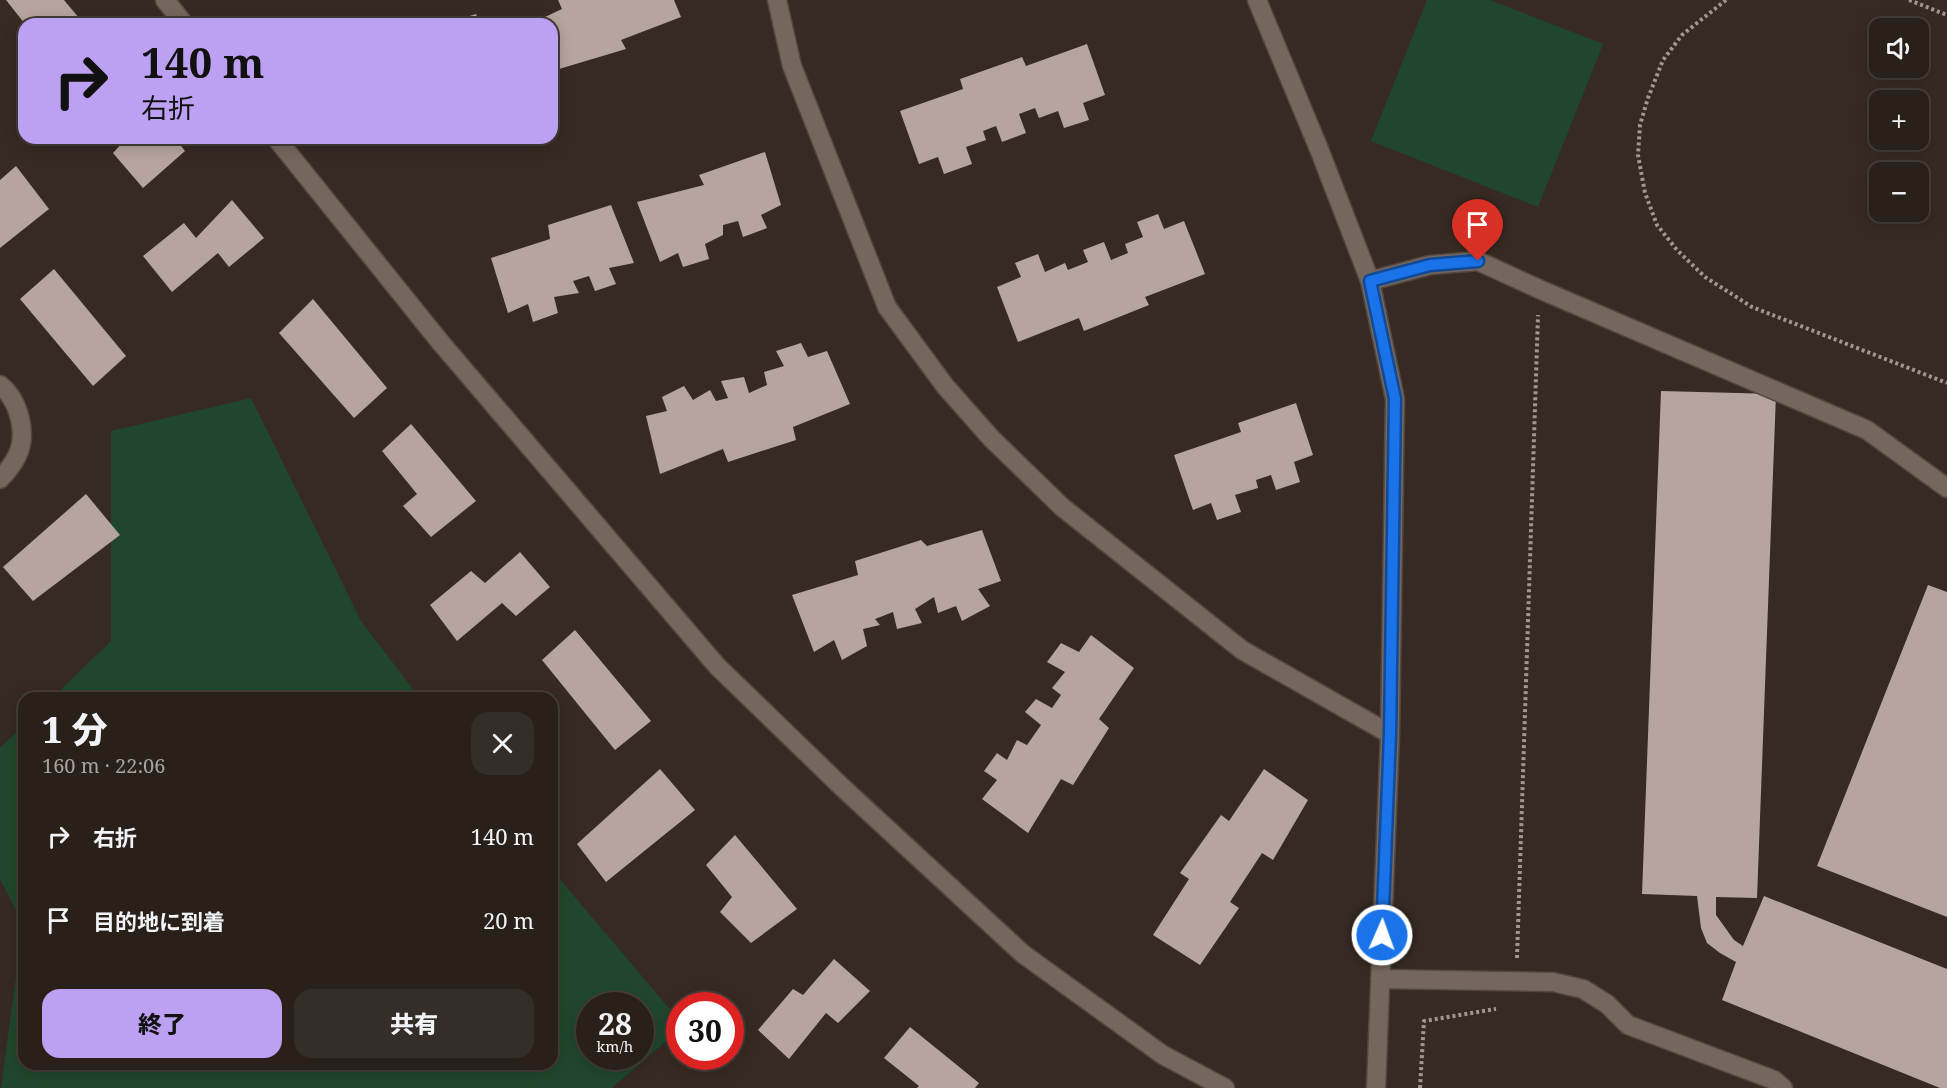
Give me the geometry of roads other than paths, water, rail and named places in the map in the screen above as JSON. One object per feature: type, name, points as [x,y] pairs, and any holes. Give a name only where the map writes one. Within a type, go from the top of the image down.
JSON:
[{"type":"street","points":[[165,0],[179,18]]},
{"type":"street","points":[[777,0],[792,66],[887,307],[945,386],[991,438],[1062,507],[1242,650],[1390,734]]},
{"type":"street","points":[[1257,0],[1370,281],[1395,399],[1390,734],[1376,1088]]},
{"type":"street","points":[[281,144],[441,343],[717,666],[843,788],[1023,954],[1163,1055],[1225,1088]]},
{"type":"street","points":[[1370,281],[1430,265],[1478,261],[1867,430],[1947,488]]},
{"type":"street","points":[[0,385],[19,412],[22,432],[18,455],[0,479]]},
{"type":"street","points":[[1380,979],[1553,982],[1583,989],[1607,1004],[1628,1025],[1774,1080],[1784,1088]]}]
